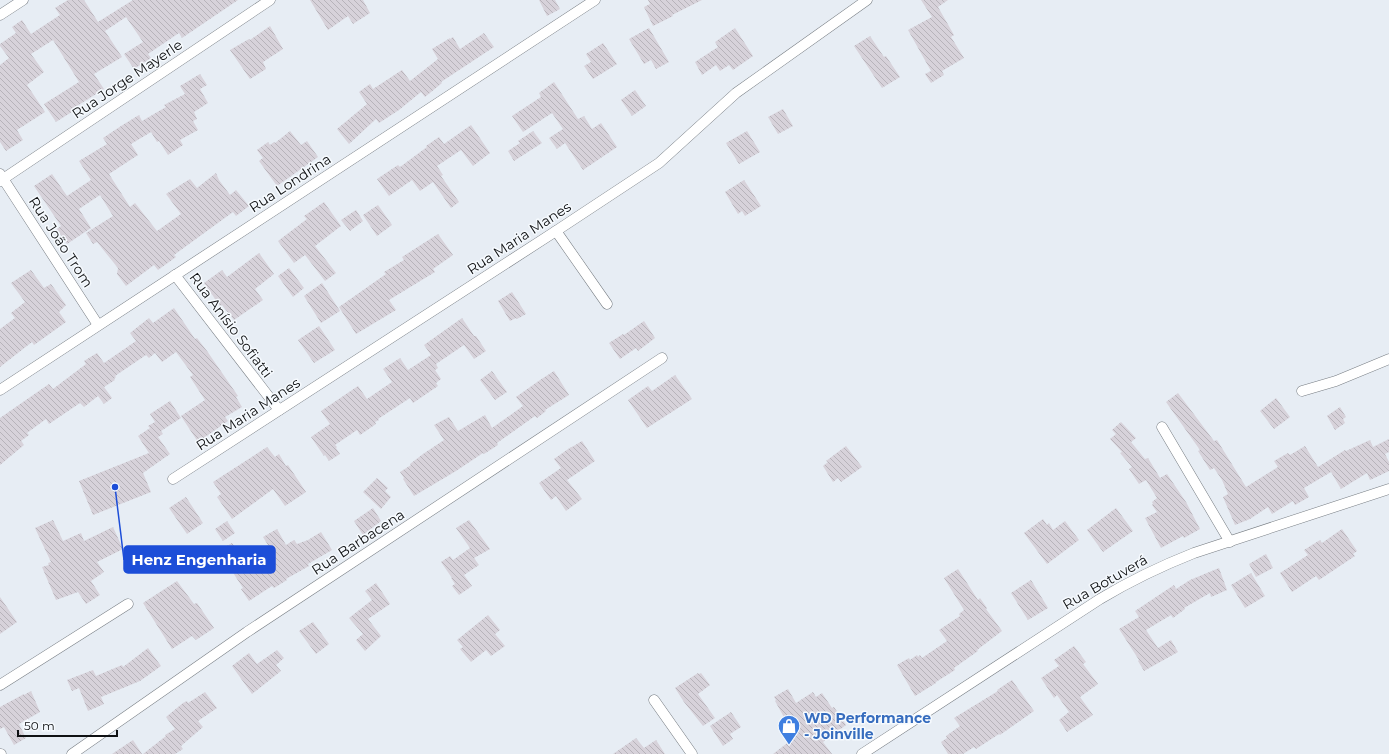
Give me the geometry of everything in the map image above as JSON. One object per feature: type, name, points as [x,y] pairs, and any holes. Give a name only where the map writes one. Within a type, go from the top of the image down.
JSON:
[{"type":"street","points":[[0,15],[9,4],[23,0]]},
{"type":"street","name":"Rua Jorge Mayerle","points":[[1,178],[270,0]]},
{"type":"street","name":"Rua Londrina","points":[[0,390],[595,0]]},
{"type":"street","name":"Rua Maria Manes","points":[[173,479],[659,163],[736,93],[867,0]]},
{"type":"street","name":"Rua João Trom","points":[[1,178],[98,325]]},
{"type":"street","points":[[556,231],[607,304]]},
{"type":"street","name":"Rua Anísio Sofiatti","points":[[175,275],[279,410]]},
{"type":"street","name":"Rua Barbacena","points":[[72,754],[247,632],[662,358]]},
{"type":"street","points":[[1302,391],[1336,381],[1389,359]]},
{"type":"street","points":[[1162,427],[1230,542]]},
{"type":"street","name":"Rua Botuverá","points":[[862,754],[1127,583],[1172,562],[1389,489]]},
{"type":"street","points":[[0,685],[128,604]]},
{"type":"street","points":[[654,700],[692,754]]},
{"type":"building","points":[[68,0],[84,0],[98,22],[133,0],[238,0],[182,38],[179,33],[148,54],[151,58],[134,69],[124,54],[143,42],[126,17],[105,31],[122,57],[94,74],[104,89],[77,106],[78,108],[56,122],[44,104],[79,82],[53,40],[31,54],[44,72],[27,85],[45,112],[17,130],[23,140],[6,151],[0,142],[0,65],[9,58],[0,44],[16,33],[12,27],[22,20],[31,34],[60,15],[55,8]]},
{"type":"building","points":[[310,0],[363,0],[370,13],[353,24],[348,16],[328,30]]},
{"type":"building","points":[[539,0],[555,0],[560,9],[547,16]]},
{"type":"building","points":[[648,0],[702,0],[653,26],[644,7],[650,4]]},
{"type":"building","points":[[921,0],[948,0],[938,7],[954,35],[951,37],[964,58],[942,71],[944,75],[931,83],[925,74],[931,71],[908,30],[932,17]]},
{"type":"building","points":[[270,26],[283,49],[263,62],[266,69],[250,79],[230,50],[249,39],[250,40]]},
{"type":"building","points":[[649,28],[669,62],[656,69],[651,60],[644,64],[629,39]]},
{"type":"building","points":[[735,28],[753,56],[733,70],[729,65],[720,71],[716,65],[702,75],[695,62],[718,47],[715,42]]},
{"type":"building","points":[[484,33],[494,47],[441,82],[442,83],[425,97],[421,92],[399,110],[379,123],[376,119],[349,144],[337,129],[367,104],[359,92],[370,84],[373,89],[402,70],[410,81],[438,59],[432,49],[453,37],[460,49]]},
{"type":"building","points":[[870,36],[900,77],[882,88],[854,46]]},
{"type":"building","points":[[603,43],[617,64],[593,79],[584,66],[591,62],[586,54]]},
{"type":"building","points":[[200,74],[207,85],[200,89],[208,103],[194,112],[197,119],[193,121],[198,130],[180,140],[183,145],[168,155],[151,132],[131,144],[138,155],[109,174],[130,207],[135,203],[157,231],[181,214],[166,194],[190,179],[197,188],[216,173],[219,180],[230,195],[236,190],[249,206],[236,216],[233,212],[174,255],[176,257],[158,270],[154,265],[126,286],[117,274],[118,268],[97,242],[93,244],[86,233],[113,216],[100,195],[79,209],[91,228],[67,244],[57,229],[61,226],[34,186],[52,174],[67,196],[91,180],[79,161],[107,144],[103,138],[121,126],[139,115],[142,121],[166,107],[164,105],[185,94],[180,86]]},
{"type":"building","points":[[554,82],[578,119],[584,116],[592,129],[601,123],[617,147],[583,170],[565,143],[557,149],[549,138],[563,129],[552,113],[523,132],[512,116],[541,97],[539,93]]},
{"type":"building","points":[[635,90],[646,106],[632,116],[621,100]]},
{"type":"building","points":[[783,109],[793,126],[778,134],[768,117]]},
{"type":"building","points":[[471,125],[490,153],[473,166],[461,150],[437,166],[443,175],[441,176],[459,202],[451,208],[433,182],[420,191],[412,180],[389,196],[377,179],[398,165],[400,167],[439,137],[444,144]]},
{"type":"building","points":[[290,131],[301,145],[307,141],[318,157],[277,186],[259,161],[263,158],[257,150],[268,142],[270,145],[274,142],[275,143]]},
{"type":"building","points":[[533,131],[542,143],[514,161],[508,151],[520,143],[518,141]]},
{"type":"building","points":[[747,131],[760,152],[739,164],[726,143]]},
{"type":"building","points":[[744,180],[761,206],[745,216],[742,211],[738,214],[725,192]]},
{"type":"building","points":[[324,202],[341,226],[315,246],[336,273],[325,281],[305,255],[294,263],[278,241],[307,219],[304,216]]},
{"type":"building","points":[[378,205],[392,225],[377,236],[363,215]]},
{"type":"building","points":[[356,210],[363,221],[350,231],[341,220]]},
{"type":"building","points":[[438,234],[453,255],[433,269],[435,272],[389,300],[396,310],[356,334],[339,307],[386,274],[384,272],[404,260],[402,257]]},
{"type":"building","points":[[259,253],[274,274],[255,289],[263,300],[234,320],[222,305],[220,306],[204,283],[222,270],[227,277]]},
{"type":"building","points":[[289,268],[304,288],[293,297],[278,276]]},
{"type":"building","points":[[31,270],[44,288],[51,284],[66,305],[59,312],[66,322],[34,345],[32,342],[0,367],[0,329],[15,318],[11,313],[25,302],[11,283]]},
{"type":"building","points":[[322,283],[340,311],[321,323],[304,296]]},
{"type":"building","points":[[512,292],[526,314],[510,321],[498,301]]},
{"type":"building","points":[[174,308],[195,339],[197,338],[207,351],[238,396],[236,397],[242,407],[225,417],[228,421],[198,442],[181,416],[205,400],[190,377],[193,375],[176,352],[162,362],[155,353],[149,358],[146,355],[115,376],[115,380],[104,387],[112,398],[104,404],[98,396],[84,407],[80,403],[49,424],[46,419],[27,433],[29,435],[21,441],[24,445],[0,465],[0,418],[49,384],[53,389],[86,364],[84,361],[97,353],[104,363],[136,341],[130,333],[149,318],[153,323]]},
{"type":"building","points":[[462,318],[486,351],[474,359],[464,345],[436,364],[438,368],[435,370],[441,379],[436,383],[438,386],[413,403],[410,398],[378,419],[379,420],[375,422],[376,424],[360,435],[357,430],[335,445],[340,454],[329,461],[311,437],[330,424],[321,411],[358,386],[367,399],[392,382],[383,369],[400,358],[408,370],[431,355],[424,345]]},
{"type":"building","points":[[644,321],[655,338],[638,351],[636,348],[620,359],[609,343],[623,334],[624,335]]},
{"type":"building","points":[[319,326],[335,350],[314,363],[298,340]]},
{"type":"building","points":[[492,371],[507,392],[495,400],[480,380]]},
{"type":"building","points":[[554,371],[569,395],[545,410],[546,411],[537,418],[535,416],[497,443],[498,445],[414,496],[400,472],[444,440],[434,425],[449,417],[458,431],[485,415],[492,428],[523,406],[516,397]]},
{"type":"building","points":[[675,375],[692,399],[647,428],[628,400],[648,386],[652,391]]},
{"type":"building","points":[[1178,393],[1214,441],[1217,440],[1246,487],[1278,467],[1274,461],[1288,453],[1290,455],[1305,446],[1318,467],[1345,450],[1346,451],[1370,440],[1373,447],[1389,439],[1389,452],[1385,454],[1389,462],[1389,471],[1370,480],[1367,473],[1341,489],[1331,472],[1304,488],[1309,497],[1295,505],[1293,501],[1272,514],[1268,507],[1250,519],[1235,525],[1223,497],[1228,494],[1222,480],[1214,468],[1210,470],[1198,451],[1200,450],[1166,402]]},
{"type":"building","points":[[1276,398],[1290,417],[1274,429],[1260,411]]},
{"type":"building","points":[[170,401],[181,418],[161,431],[163,434],[158,437],[170,454],[143,473],[151,492],[93,515],[79,481],[149,453],[138,436],[150,428],[148,426],[155,422],[150,414]]},
{"type":"building","points":[[1340,407],[1346,417],[1343,419],[1345,423],[1335,430],[1327,416]]},
{"type":"building","points":[[1121,422],[1136,438],[1131,442],[1145,459],[1148,458],[1160,478],[1167,474],[1186,502],[1200,529],[1161,548],[1145,518],[1157,512],[1152,505],[1152,502],[1157,498],[1146,480],[1139,484],[1129,469],[1132,467],[1120,453],[1122,452],[1110,439],[1116,434],[1112,430]]},
{"type":"building","points":[[582,441],[595,461],[567,480],[582,499],[566,511],[556,496],[551,500],[539,483],[561,468],[554,459]]},
{"type":"building","points":[[846,446],[862,467],[841,482],[838,478],[833,482],[823,466],[828,462],[826,461]]},
{"type":"building","points":[[267,447],[275,457],[279,454],[286,466],[288,465],[306,492],[285,506],[273,489],[232,519],[217,497],[221,494],[213,482]]},
{"type":"building","points":[[377,478],[388,488],[385,491],[391,497],[381,509],[363,492]]},
{"type":"building","points":[[186,497],[203,523],[187,534],[169,508]]},
{"type":"building","points":[[373,508],[381,521],[363,535],[354,521]]},
{"type":"building","points":[[1116,508],[1133,531],[1103,552],[1087,530]]},
{"type":"building","points":[[1043,519],[1047,525],[1049,523],[1053,530],[1065,521],[1079,540],[1047,564],[1024,533]]},
{"type":"building","points":[[53,520],[63,541],[81,533],[84,541],[113,527],[123,549],[97,562],[104,572],[91,581],[100,595],[86,604],[78,592],[56,600],[42,567],[49,565],[48,563],[51,562],[35,528]]},
{"type":"building","points":[[469,520],[490,549],[474,558],[479,565],[464,575],[472,586],[459,595],[452,586],[455,584],[452,578],[441,562],[450,556],[453,560],[470,548],[456,528]]},
{"type":"building","points":[[227,521],[235,533],[223,541],[215,529]]},
{"type":"building","points":[[277,529],[286,545],[294,540],[297,544],[308,540],[321,532],[332,550],[308,564],[309,566],[286,579],[287,580],[274,588],[272,586],[249,601],[241,589],[243,588],[228,565],[221,569],[213,554],[232,543],[244,561],[268,545],[263,537]]},
{"type":"building","points":[[1342,529],[1357,551],[1353,554],[1355,556],[1319,580],[1316,576],[1292,592],[1280,573],[1308,555],[1304,550],[1320,540],[1322,543]]},
{"type":"building","points":[[1266,554],[1273,568],[1256,577],[1249,564]]},
{"type":"building","points":[[1219,568],[1227,590],[1211,597],[1210,593],[1184,608],[1185,609],[1173,618],[1171,615],[1146,630],[1158,648],[1171,640],[1178,652],[1144,671],[1138,661],[1139,660],[1119,629],[1139,617],[1135,611],[1174,585],[1176,589],[1190,580]]},
{"type":"building","points":[[958,569],[978,600],[980,598],[1002,631],[954,668],[955,670],[915,696],[897,665],[909,658],[910,660],[917,655],[918,657],[920,655],[922,658],[947,641],[939,630],[960,616],[959,614],[964,610],[944,578]]},
{"type":"building","points":[[1251,573],[1265,596],[1245,608],[1231,585]]},
{"type":"building","points":[[1031,580],[1048,608],[1028,620],[1011,593]]},
{"type":"building","points":[[177,581],[194,604],[197,603],[214,628],[196,640],[192,636],[172,649],[143,603]]},
{"type":"building","points":[[376,583],[390,604],[368,619],[381,636],[365,651],[356,640],[363,634],[349,618],[372,600],[365,591]]},
{"type":"building","points":[[0,597],[17,622],[0,634]]},
{"type":"building","points":[[488,615],[500,630],[495,634],[505,646],[491,656],[486,650],[471,662],[460,649],[463,647],[457,640]]},
{"type":"building","points":[[313,622],[329,644],[316,654],[299,631]]},
{"type":"building","points":[[1074,646],[1086,662],[1083,664],[1098,684],[1080,697],[1093,715],[1067,732],[1059,720],[1069,712],[1057,695],[1054,698],[1041,678],[1059,666],[1054,660]]},
{"type":"building","points":[[148,648],[161,666],[140,681],[101,697],[104,704],[88,711],[79,688],[72,691],[67,680],[93,670],[96,676],[122,665],[123,667]]},
{"type":"building","points":[[277,650],[284,658],[276,665],[281,671],[252,694],[232,666],[249,653],[257,664]]},
{"type":"building","points":[[698,673],[701,673],[710,685],[698,694],[715,718],[703,726],[675,688]]},
{"type":"building","points":[[1012,680],[1034,711],[1000,735],[999,734],[976,749],[974,747],[963,754],[948,754],[941,742],[947,738],[946,736],[960,726],[954,718],[998,691],[997,690]]},
{"type":"building","points":[[788,689],[796,703],[813,692],[816,697],[822,693],[832,708],[834,707],[846,725],[823,742],[832,754],[773,754],[795,737],[774,697]]},
{"type":"building","points":[[31,691],[40,712],[19,724],[26,738],[14,745],[4,727],[0,729],[0,707]]},
{"type":"building","points":[[205,692],[217,708],[198,721],[203,727],[181,746],[183,749],[175,754],[143,754],[166,736],[165,735],[175,729],[166,717],[183,703],[187,701],[188,703]]},
{"type":"building","points":[[731,712],[741,727],[730,734],[733,739],[723,746],[710,726]]},
{"type":"building","points":[[636,738],[644,748],[656,740],[665,754],[613,754]]},
{"type":"building","points":[[133,740],[142,754],[112,754]]},
{"type":"place","name":"Henz Engenharia","points":[[115,487]]},
{"type":"place","name":"WD Performance - Joinville","points":[[789,746]]}]
